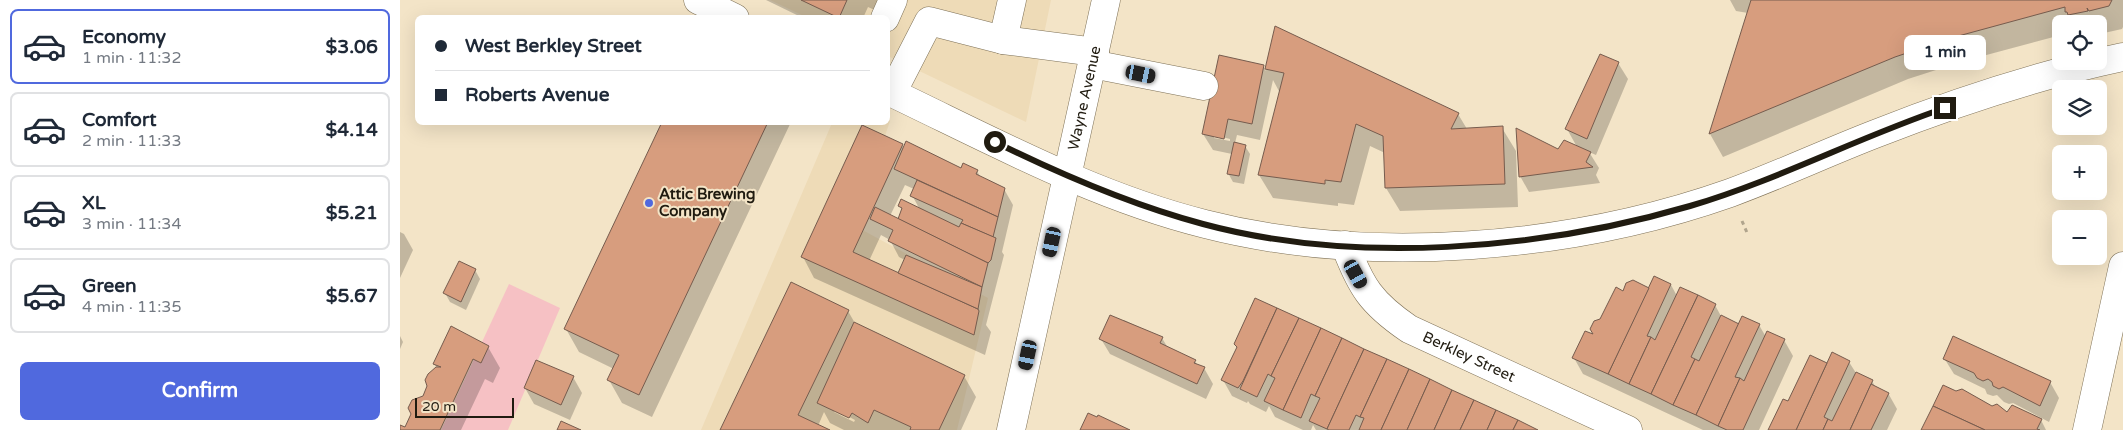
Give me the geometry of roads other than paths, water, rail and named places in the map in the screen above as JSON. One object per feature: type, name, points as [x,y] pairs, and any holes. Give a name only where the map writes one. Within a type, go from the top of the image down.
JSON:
[{"type":"main road","points":[[698,0],[728,15]]},
{"type":"main road","points":[[886,15],[893,0]]},
{"type":"main road","points":[[1003,40],[1012,0]]},
{"type":"main road","name":"Wayne Avenue","points":[[1011,430],[1106,0]]},
{"type":"main road","points":[[1204,86],[1093,58],[1003,40],[929,21],[890,92],[1067,177],[1204,224],[1286,239],[1345,245],[1427,247],[1489,244],[1569,233],[1646,218],[1730,193],[1948,107],[2048,75],[2123,57]]},
{"type":"main road","name":"Berkley Street","points":[[1345,245],[1356,274],[1368,294],[1388,314],[1402,324],[1628,430]]},
{"type":"main road","points":[[2087,430],[2123,266]]},
{"type":"place","name":"Attic Brewing Company","points":[[649,203]]}]
